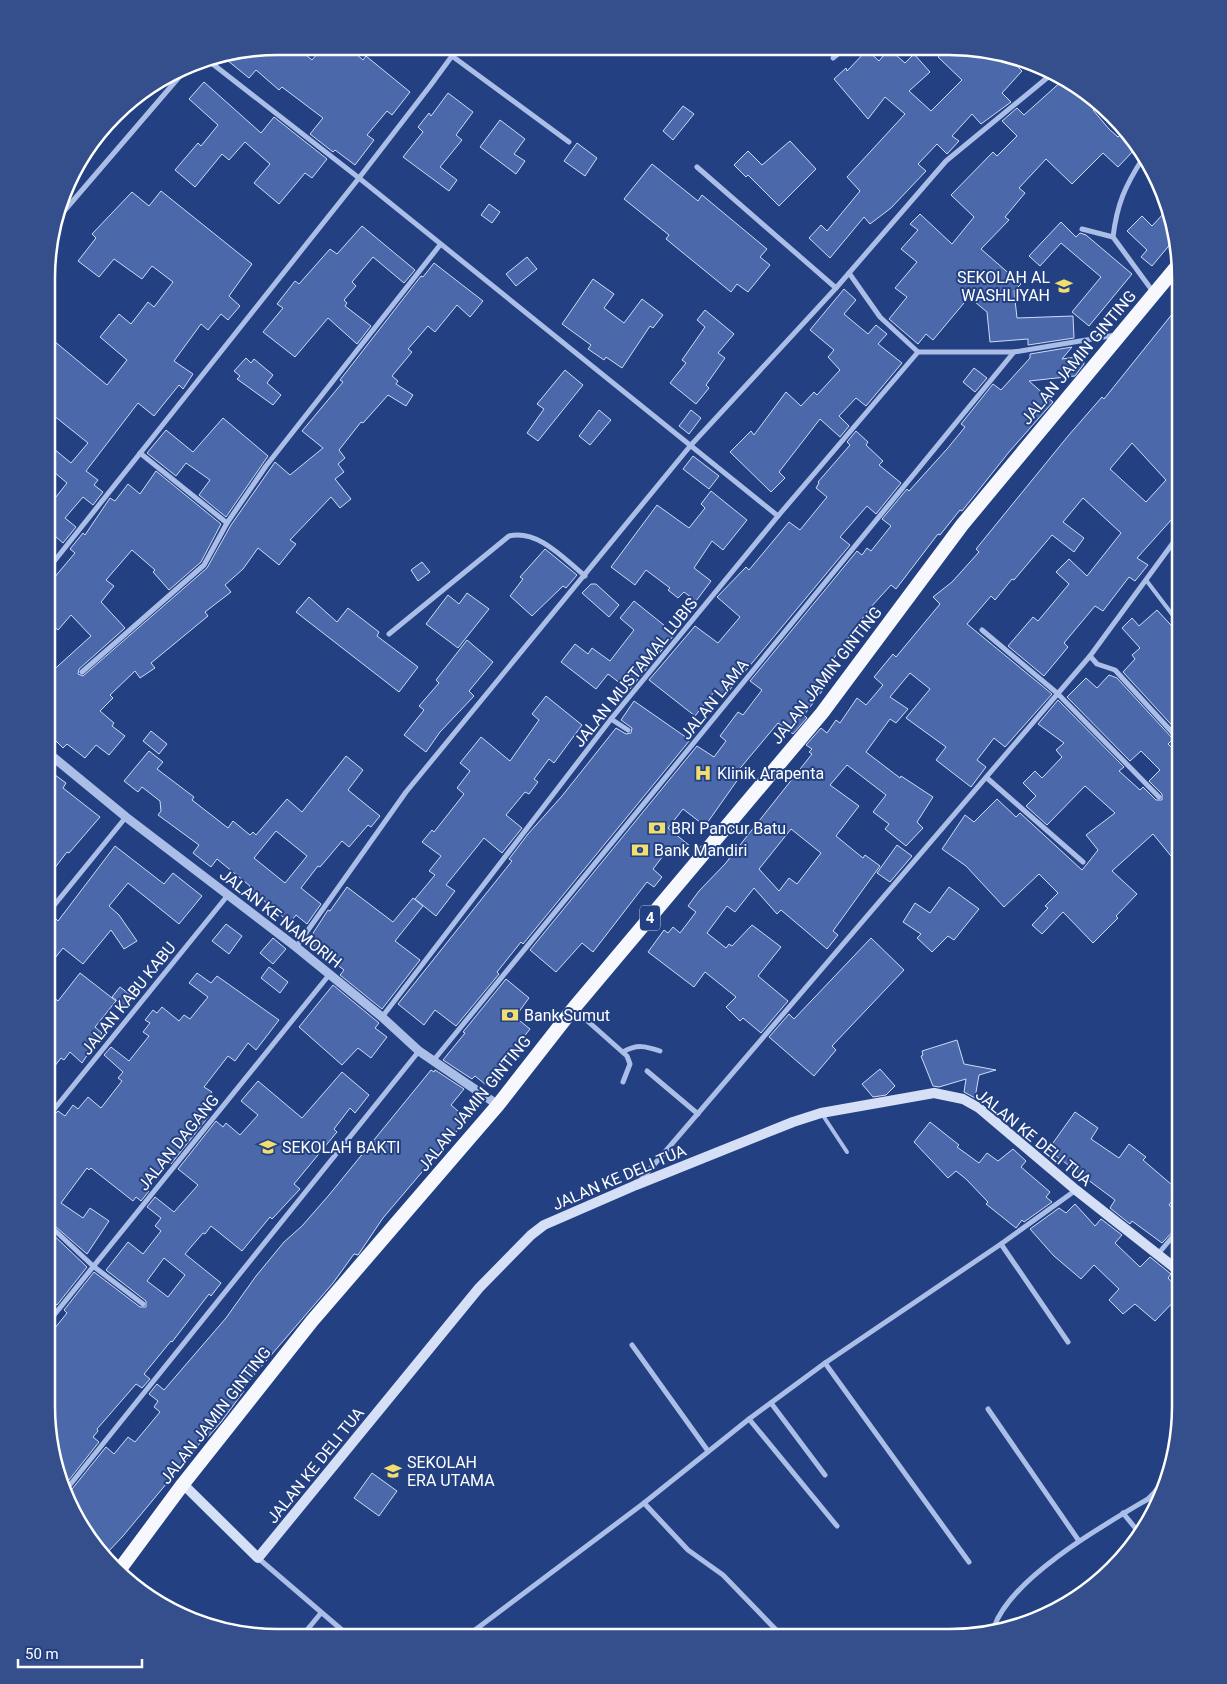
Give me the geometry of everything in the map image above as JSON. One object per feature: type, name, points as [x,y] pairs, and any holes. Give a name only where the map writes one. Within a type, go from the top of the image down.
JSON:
[{"type":"highway","name":"JALAN JAMIN GINTING","points":[[123,1567],[183,1484],[312,1321],[498,1106],[573,1009],[822,713],[962,525],[1119,334],[1172,273]]},
{"type":"main road","name":"JALAN KE DELI TUA","points":[[258,1558],[479,1288],[530,1235],[544,1224],[636,1185],[793,1122],[821,1113],[924,1094],[941,1094],[963,1099],[979,1108],[1076,1190],[1172,1265]]},
{"type":"main road","points":[[183,1484],[258,1558]]},
{"type":"street","points":[[833,58],[837,55]]},
{"type":"street","points":[[55,560],[359,178],[452,56],[570,142]]},
{"type":"street","points":[[214,65],[359,178],[778,516]]},
{"type":"street","points":[[296,947],[406,792],[691,445],[836,288],[946,161],[1047,78]]},
{"type":"street","points":[[67,208],[177,80]]},
{"type":"street","points":[[1113,237],[1116,210],[1121,196],[1140,163]]},
{"type":"street","points":[[698,167],[836,288]]},
{"type":"street","points":[[1082,229],[1113,237],[1154,293]]},
{"type":"street","points":[[82,672],[204,565],[227,523],[266,466],[440,245]]},
{"type":"street","points":[[849,273],[880,317],[918,352],[1014,352],[1119,334]]},
{"type":"street","name":"JALAN MUSTAMAL LUBIS","points":[[382,1017],[611,719],[778,516],[918,352]]},
{"type":"street","name":"JALAN LAMA","points":[[432,1061],[1014,352]]},
{"type":"street","points":[[140,453],[227,523]]},
{"type":"street","points":[[389,634],[509,536],[525,534],[536,539],[585,576]]},
{"type":"street","points":[[636,1185],[1090,656],[1172,544]]},
{"type":"street","points":[[982,630],[1058,693],[1159,797]]},
{"type":"street","points":[[1090,656],[1098,664],[1115,670],[1172,733]]},
{"type":"street","points":[[611,719],[628,730]]},
{"type":"street","name":"JALAN KE NAMORIH","points":[[55,759],[126,817],[296,947],[382,1017],[419,1051],[498,1106]]},
{"type":"street","points":[[987,778],[1083,862]]},
{"type":"street","points":[[55,904],[126,817]]},
{"type":"street","name":"JALAN KABU KABU","points":[[55,1108],[228,895]]},
{"type":"street","name":"JALAN DAGANG","points":[[55,1314],[329,975]]},
{"type":"street","points":[[573,1009],[623,1052],[630,1064],[623,1082]]},
{"type":"street","points":[[623,1052],[636,1046],[646,1046],[660,1051]]},
{"type":"street","points":[[70,1485],[419,1051]]},
{"type":"street","points":[[647,1071],[698,1114]]},
{"type":"street","points":[[476,1629],[644,1503],[750,1418],[825,1363],[1001,1244],[1076,1190]]},
{"type":"street","points":[[55,1230],[93,1266],[143,1304]]},
{"type":"street","points":[[1158,1254],[1172,1237]]},
{"type":"street","points":[[1001,1244],[1068,1342]]},
{"type":"street","points":[[632,1345],[708,1451]]},
{"type":"street","points":[[825,1363],[969,1562]]},
{"type":"street","points":[[771,1403],[825,1475]]},
{"type":"street","points":[[988,1409],[1079,1541]]},
{"type":"street","points":[[750,1418],[837,1526]]},
{"type":"street","points":[[996,1624],[1005,1605],[1024,1585],[1079,1541],[1148,1499],[1154,1493]]},
{"type":"street","points":[[644,1503],[688,1550],[723,1576],[775,1629]]},
{"type":"street","points":[[1124,1513],[1135,1528]]},
{"type":"street","points":[[258,1558],[340,1629]]},
{"type":"street","points":[[308,1629],[321,1613]]},
{"type":"lane","points":[[1146,580],[1172,614]]},
{"type":"lane","points":[[821,1113],[847,1152]]},
{"type":"building","points":[[264,55],[306,55],[312,60],[316,55],[357,55],[363,60],[366,56],[410,92],[392,115],[387,111],[367,135],[374,140],[355,165],[335,150],[333,152],[310,134],[323,118],[282,87],[279,90],[256,70],[249,78],[228,61]]},
{"type":"building","points":[[862,55],[872,55],[879,61],[884,55],[896,55],[905,63],[915,55],[930,72],[909,91],[931,111],[962,80],[938,57],[940,55],[963,55],[992,59],[1017,66],[1022,71],[1002,93],[1011,102],[981,124],[972,114],[952,136],[959,141],[947,154],[937,144],[918,164],[926,171],[891,208],[870,224],[864,217],[830,258],[809,238],[821,225],[827,231],[860,191],[847,177],[905,114],[885,97],[868,119],[834,79],[846,68],[847,71]]},
{"type":"building","points":[[204,82],[261,133],[274,117],[327,159],[312,178],[305,173],[279,204],[254,183],[270,164],[245,142],[229,160],[222,154],[195,187],[175,170],[198,143],[201,146],[218,125],[189,99]]},
{"type":"building","points":[[1058,84],[1094,109],[1093,110],[1109,129],[1118,137],[1120,135],[1132,152],[1118,167],[1103,153],[1072,184],[1046,159],[1019,188],[1025,193],[1005,217],[1009,220],[981,249],[1021,284],[1014,291],[1017,318],[1073,316],[1074,338],[1028,345],[1028,339],[990,342],[987,312],[969,297],[933,340],[926,334],[918,344],[889,319],[907,297],[895,288],[917,262],[901,249],[918,230],[910,224],[920,214],[952,244],[974,217],[951,195],[993,152],[997,156],[1017,136],[1002,121],[1017,108],[1024,115]]},
{"type":"building","points":[[448,93],[473,112],[456,135],[462,140],[440,167],[457,180],[449,191],[403,157],[423,132],[418,127],[429,113],[431,116]]},
{"type":"building","points":[[683,106],[694,114],[673,140],[663,131]]},
{"type":"building","points":[[500,120],[525,139],[514,154],[525,161],[516,174],[480,147]]},
{"type":"building","points":[[790,141],[816,169],[779,206],[748,175],[746,177],[734,165],[748,151],[762,165]]},
{"type":"building","points":[[577,143],[597,158],[585,176],[564,161]]},
{"type":"building","points":[[652,164],[698,201],[702,195],[767,249],[760,257],[770,265],[748,292],[737,284],[731,292],[666,239],[669,235],[624,199]]},
{"type":"building","points":[[161,191],[252,264],[229,296],[240,306],[228,320],[221,314],[208,330],[201,324],[174,361],[193,374],[183,389],[179,385],[154,416],[138,403],[86,471],[98,480],[94,485],[103,492],[93,505],[83,497],[65,518],[76,527],[63,543],[55,536],[55,498],[67,483],[55,473],[55,450],[71,463],[88,443],[55,417],[55,342],[107,385],[127,360],[100,337],[119,314],[131,324],[148,302],[154,307],[173,282],[152,266],[142,279],[114,259],[99,277],[78,261],[96,238],[92,234],[132,192],[149,206]]},
{"type":"building","points":[[489,204],[500,212],[492,223],[481,215]]},
{"type":"building","points":[[1162,215],[1169,245],[1152,266],[1141,257],[1147,250],[1127,231],[1142,216],[1152,226]]},
{"type":"building","points":[[1061,222],[1076,237],[1080,233],[1086,235],[1132,274],[1089,326],[1072,312],[1101,277],[1061,243],[1040,266],[1029,256]]},
{"type":"building","points":[[362,226],[415,270],[404,283],[373,257],[352,282],[356,286],[344,300],[347,303],[345,306],[371,326],[357,344],[328,318],[295,357],[263,332],[283,308],[277,304],[295,281],[299,284],[330,249],[337,254]]},
{"type":"building","points":[[527,257],[537,269],[516,286],[506,274]]},
{"type":"building","points":[[434,263],[483,301],[470,317],[457,305],[435,332],[428,326],[408,349],[412,352],[392,376],[398,381],[396,384],[413,395],[406,406],[388,395],[363,423],[361,422],[339,450],[345,458],[338,464],[344,472],[335,479],[351,499],[340,508],[331,497],[290,540],[296,544],[279,565],[258,548],[243,569],[225,585],[231,592],[205,612],[208,616],[151,663],[155,668],[140,678],[135,671],[110,695],[113,698],[100,711],[114,723],[112,726],[125,736],[109,755],[96,745],[85,758],[67,744],[63,748],[55,740],[55,669],[91,636],[71,615],[58,630],[55,627],[55,577],[75,553],[70,549],[83,533],[85,535],[110,498],[115,501],[128,484],[140,494],[156,471],[221,524],[201,562],[169,590],[153,572],[155,570],[132,550],[106,580],[114,586],[101,602],[125,628],[79,669],[78,674],[83,676],[207,568],[231,525],[275,462],[290,475],[323,448],[302,431],[343,382],[340,380],[421,276],[423,277]]},
{"type":"building","points":[[593,279],[614,294],[604,308],[624,323],[642,299],[663,315],[653,328],[650,326],[622,368],[606,357],[604,360],[588,349],[591,345],[562,324]]},
{"type":"building","points":[[844,289],[856,300],[844,314],[868,334],[876,325],[887,334],[878,344],[902,363],[866,406],[856,398],[839,416],[849,426],[840,437],[820,419],[779,472],[785,478],[771,492],[730,452],[751,431],[754,435],[786,392],[801,406],[814,392],[817,395],[840,370],[828,357],[834,350],[810,330]]},
{"type":"building","points":[[705,310],[734,334],[718,353],[725,358],[706,385],[709,388],[696,404],[670,383],[686,363],[682,360],[705,327],[697,320]]},
{"type":"building","points":[[1172,314],[1172,519],[1137,558],[1148,565],[1135,581],[1129,577],[1103,611],[1095,606],[1064,643],[1068,647],[1044,676],[1008,646],[1033,617],[1038,621],[1069,584],[1056,572],[1069,559],[1087,576],[1121,533],[1083,498],[1063,522],[1084,538],[1074,552],[1052,535],[995,600],[991,596],[967,624],[1052,694],[1005,747],[994,738],[977,760],[986,767],[971,787],[936,760],[946,747],[906,718],[930,689],[910,673],[890,697],[908,709],[896,723],[890,719],[866,752],[900,778],[901,776],[933,797],[917,822],[923,828],[906,846],[885,829],[889,824],[873,812],[886,795],[847,765],[830,785],[859,806],[836,836],[863,858],[865,855],[880,866],[833,931],[838,935],[827,949],[781,910],[777,914],[754,888],[735,912],[727,906],[707,933],[726,948],[729,944],[732,946],[752,925],[781,947],[758,976],[788,1001],[761,1033],[743,1018],[740,1021],[726,1007],[736,997],[705,972],[694,987],[648,952],[664,930],[668,933],[673,927],[680,933],[696,912],[688,906],[699,891],[725,864],[812,754],[809,752],[812,749],[806,745],[821,728],[827,733],[836,720],[840,723],[857,698],[866,705],[883,685],[874,677],[893,654],[896,657],[940,604],[933,597],[952,582],[979,552],[976,549],[1102,397],[1104,399]],"holes":[[[1132,443],[1166,480],[1146,502],[1110,469]],[[791,829],[821,853],[797,884],[789,878],[779,891],[759,869]]]},
{"type":"building","points":[[1072,347],[1062,359],[1083,356],[1084,364],[1075,376],[1029,381],[1053,402],[1009,452],[962,511],[960,510],[940,535],[938,534],[896,589],[891,585],[870,608],[824,672],[832,678],[804,715],[807,718],[793,734],[778,723],[737,772],[741,775],[705,826],[683,809],[668,828],[690,846],[680,858],[669,848],[653,869],[662,877],[654,887],[647,882],[593,952],[582,943],[556,972],[530,950],[697,746],[714,757],[726,741],[720,736],[738,712],[743,715],[762,690],[750,681],[857,551],[862,555],[867,548],[871,551],[891,526],[882,519],[907,489],[909,491],[947,449],[965,427],[961,424],[993,384],[1001,390],[1030,358],[1030,354]]},
{"type":"building","points":[[246,358],[251,363],[254,359],[273,375],[267,383],[281,395],[273,405],[237,379],[240,376],[234,371]]},
{"type":"building","points":[[974,368],[987,378],[975,392],[963,382]]},
{"type":"building","points":[[565,370],[583,385],[538,441],[527,433],[544,409],[537,404]]},
{"type":"building","points":[[599,410],[611,420],[590,445],[579,436]]},
{"type":"building","points":[[691,410],[701,418],[689,434],[679,426]]},
{"type":"building","points":[[223,418],[268,456],[226,517],[199,495],[210,480],[186,463],[176,476],[147,453],[166,430],[193,452]]},
{"type":"building","points":[[856,431],[868,442],[866,445],[883,461],[879,465],[901,483],[876,514],[867,506],[840,537],[850,545],[723,698],[714,692],[695,716],[649,680],[695,626],[718,643],[740,617],[717,597],[746,567],[749,570],[789,522],[800,530],[827,497],[816,488],[818,482],[850,445],[847,442]]},
{"type":"building","points":[[693,456],[719,476],[709,489],[683,469]]},
{"type":"building","points":[[711,491],[747,520],[723,550],[712,541],[694,568],[711,581],[696,601],[684,592],[678,598],[668,590],[670,588],[646,570],[635,585],[611,567],[657,505],[689,528],[705,508],[701,504]]},
{"type":"building","points":[[545,549],[577,575],[566,588],[563,586],[532,616],[510,596],[523,579],[520,577]]},
{"type":"building","points":[[422,562],[430,572],[418,581],[411,570]]},
{"type":"building","points":[[591,584],[596,584],[619,605],[609,617],[582,593]]},
{"type":"building","points":[[467,593],[489,609],[458,648],[426,624],[448,595],[459,604]]},
{"type":"building","points":[[309,597],[337,622],[348,608],[379,632],[377,636],[418,667],[399,692],[296,612]]},
{"type":"building","points":[[634,601],[675,634],[629,690],[608,674],[596,689],[561,662],[575,644],[588,654],[592,648],[610,661],[634,630],[620,618]]},
{"type":"building","points":[[1157,610],[1172,626],[1172,725],[1123,672],[1135,659],[1132,655],[1140,648],[1122,628],[1132,618],[1139,626]]},
{"type":"building","points":[[467,640],[493,662],[469,691],[474,696],[440,732],[426,752],[404,735],[424,710],[419,706],[439,683],[436,680]]},
{"type":"building","points":[[1109,675],[1117,678],[1172,738],[1168,744],[1172,748],[1172,857],[1153,834],[1112,871],[1137,894],[1116,916],[1118,918],[1093,943],[1063,912],[1042,934],[1032,925],[1048,908],[1045,906],[1058,893],[1039,874],[1004,907],[966,866],[942,849],[965,815],[974,822],[997,799],[1016,817],[1020,813],[1082,870],[1098,850],[1086,835],[1115,813],[1085,786],[1047,825],[1026,806],[1036,796],[1023,783],[1035,771],[1042,778],[1062,757],[1056,750],[1064,743],[1038,724],[1058,700],[1124,767],[1119,771],[1140,790],[1143,787],[1156,800],[1162,800],[1162,794],[1149,781],[1160,770],[1141,751],[1130,761],[1067,697],[1086,678],[1097,688]]},
{"type":"building","points":[[546,696],[582,725],[554,763],[549,759],[534,779],[538,782],[529,794],[525,792],[506,815],[522,828],[502,853],[484,838],[446,885],[455,891],[436,916],[415,899],[435,875],[429,871],[441,856],[422,842],[432,830],[434,832],[464,794],[457,788],[470,771],[460,763],[481,737],[510,761],[539,720],[532,714]]},
{"type":"building","points":[[634,701],[690,740],[523,944],[521,942],[497,972],[499,974],[456,1026],[435,1010],[424,1025],[398,1004],[512,861],[509,859],[528,834],[562,796],[616,728],[626,734],[631,733],[632,728],[621,720]]},
{"type":"building","points":[[151,731],[167,744],[159,754],[143,741]]},
{"type":"building","points":[[149,751],[163,762],[157,769],[194,797],[192,800],[228,828],[233,821],[250,835],[253,832],[256,835],[287,799],[302,812],[346,756],[363,770],[348,790],[380,816],[371,827],[368,825],[349,847],[342,841],[320,867],[318,866],[301,888],[321,904],[307,924],[296,915],[290,923],[217,859],[211,867],[193,853],[199,845],[158,815],[161,811],[160,801],[142,787],[138,792],[124,781]],"holes":[[[276,831],[307,856],[285,883],[254,858]]]},
{"type":"building","points":[[55,775],[66,783],[63,788],[100,817],[69,853],[67,852],[55,868]]},
{"type":"building","points":[[897,845],[912,856],[890,882],[877,873]]},
{"type":"building","points":[[115,846],[164,884],[173,873],[202,896],[179,924],[128,883],[109,906],[119,915],[137,941],[124,949],[111,930],[83,964],[63,948],[55,958],[55,918],[58,921]]},
{"type":"building","points":[[347,887],[393,922],[413,898],[423,906],[395,941],[420,960],[382,1009],[340,975],[344,970],[337,963],[308,941],[328,910],[330,911]]},
{"type":"building","points":[[949,887],[979,909],[954,940],[948,936],[932,952],[917,938],[921,934],[903,922],[915,903],[930,913]]},
{"type":"building","points":[[226,924],[242,936],[229,954],[212,941]]},
{"type":"building","points":[[273,938],[286,949],[273,964],[260,953]]},
{"type":"building","points":[[871,938],[904,970],[832,1046],[836,1050],[814,1076],[769,1037],[789,1014],[794,1019]]},
{"type":"building","points":[[269,967],[288,982],[280,993],[261,978]]},
{"type":"building","points":[[80,973],[116,1001],[95,1027],[102,1033],[82,1063],[70,1052],[64,1060],[61,1058],[55,1066],[55,999],[58,1001]]},
{"type":"building","points":[[197,973],[211,983],[217,976],[279,1020],[256,1050],[248,1043],[235,1061],[228,1056],[204,1087],[212,1092],[199,1109],[209,1116],[171,1164],[167,1160],[145,1188],[149,1191],[141,1201],[136,1197],[133,1201],[91,1168],[89,1170],[87,1168],[61,1203],[83,1218],[90,1208],[109,1221],[87,1254],[55,1226],[55,1114],[58,1111],[65,1116],[73,1105],[78,1109],[88,1097],[101,1108],[122,1081],[118,1078],[123,1072],[104,1055],[111,1047],[129,1061],[149,1036],[143,1032],[150,1023],[145,1020],[153,1010],[157,1013],[162,1007],[179,1021],[184,1015],[190,1019],[208,997],[189,983]]},
{"type":"building","points":[[506,979],[529,998],[515,1017],[530,1029],[486,1085],[475,1076],[472,1079],[443,1060]]},
{"type":"building","points":[[333,985],[379,1023],[375,1028],[387,1037],[371,1058],[358,1048],[342,1065],[299,1027]]},
{"type":"building","points":[[120,987],[133,997],[125,1007],[112,997]]},
{"type":"building","points":[[957,1040],[964,1064],[996,1070],[979,1075],[975,1098],[964,1092],[966,1079],[939,1087],[933,1086],[921,1056],[923,1055],[922,1051]]},
{"type":"building","points":[[880,1069],[895,1086],[886,1095],[873,1097],[862,1084]]},
{"type":"building","points":[[431,1070],[434,1072],[435,1070],[464,1089],[451,1105],[467,1119],[383,1218],[358,1255],[354,1254],[333,1283],[242,1389],[244,1391],[221,1422],[208,1437],[206,1436],[109,1551],[85,1517],[71,1489],[106,1447],[114,1454],[128,1437],[135,1442],[160,1412],[154,1407],[158,1401],[149,1394],[157,1384],[164,1390],[226,1318],[256,1276],[284,1242],[302,1226]]},
{"type":"building","points":[[342,1072],[369,1095],[355,1113],[350,1108],[334,1129],[337,1132],[294,1184],[300,1189],[272,1219],[270,1217],[242,1251],[211,1226],[185,1254],[221,1283],[211,1296],[209,1294],[172,1342],[144,1374],[150,1379],[142,1388],[136,1384],[97,1429],[98,1431],[93,1437],[99,1442],[68,1481],[59,1449],[55,1420],[55,1328],[67,1313],[64,1310],[94,1272],[140,1307],[146,1307],[146,1301],[106,1270],[128,1242],[143,1254],[161,1231],[155,1226],[161,1218],[147,1207],[155,1197],[174,1212],[198,1185],[178,1169],[216,1121],[223,1127],[226,1123],[240,1135],[258,1115],[241,1101],[258,1081],[302,1118]],"holes":[[[164,1258],[185,1275],[168,1297],[147,1281]]]},
{"type":"building","points":[[1075,1112],[1098,1128],[1091,1139],[1119,1158],[1129,1144],[1146,1157],[1143,1160],[1172,1185],[1172,1201],[1169,1205],[1172,1207],[1172,1232],[1162,1243],[1132,1221],[1130,1224],[1110,1208],[1115,1200],[1048,1150]]},
{"type":"building","points":[[930,1122],[959,1145],[957,1147],[979,1163],[987,1153],[998,1161],[1013,1149],[1026,1161],[1021,1167],[1050,1192],[1046,1197],[1052,1202],[1024,1222],[1022,1220],[1016,1228],[986,1204],[988,1202],[956,1171],[948,1178],[914,1142]]},
{"type":"building","points":[[1075,1204],[1095,1226],[1101,1219],[1122,1235],[1115,1243],[1140,1267],[1150,1257],[1171,1274],[1168,1278],[1172,1282],[1172,1303],[1155,1321],[1135,1304],[1123,1314],[1109,1300],[1119,1289],[1094,1265],[1081,1279],[1054,1256],[1030,1229],[1059,1208],[1066,1213]]},
{"type":"building","points":[[55,1237],[87,1267],[57,1305],[55,1304]]},
{"type":"building","points":[[372,1473],[397,1491],[379,1516],[354,1498]]},
{"type":"place","name":"SEKOLAH AL WASHLIYAH","points":[[1064,286]]},
{"type":"place","name":"Klinik Arapenta","points":[[703,773]]},
{"type":"place","name":"BRI Pancur Batu","points":[[657,828]]},
{"type":"place","name":"Bank Mandiri","points":[[640,850]]},
{"type":"place","name":"Bank Sumut","points":[[510,1015]]},
{"type":"place","name":"SEKOLAH BAKTI","points":[[268,1147]]},
{"type":"place","name":"SEKOLAH ERA UTAMA","points":[[393,1471]]}]
